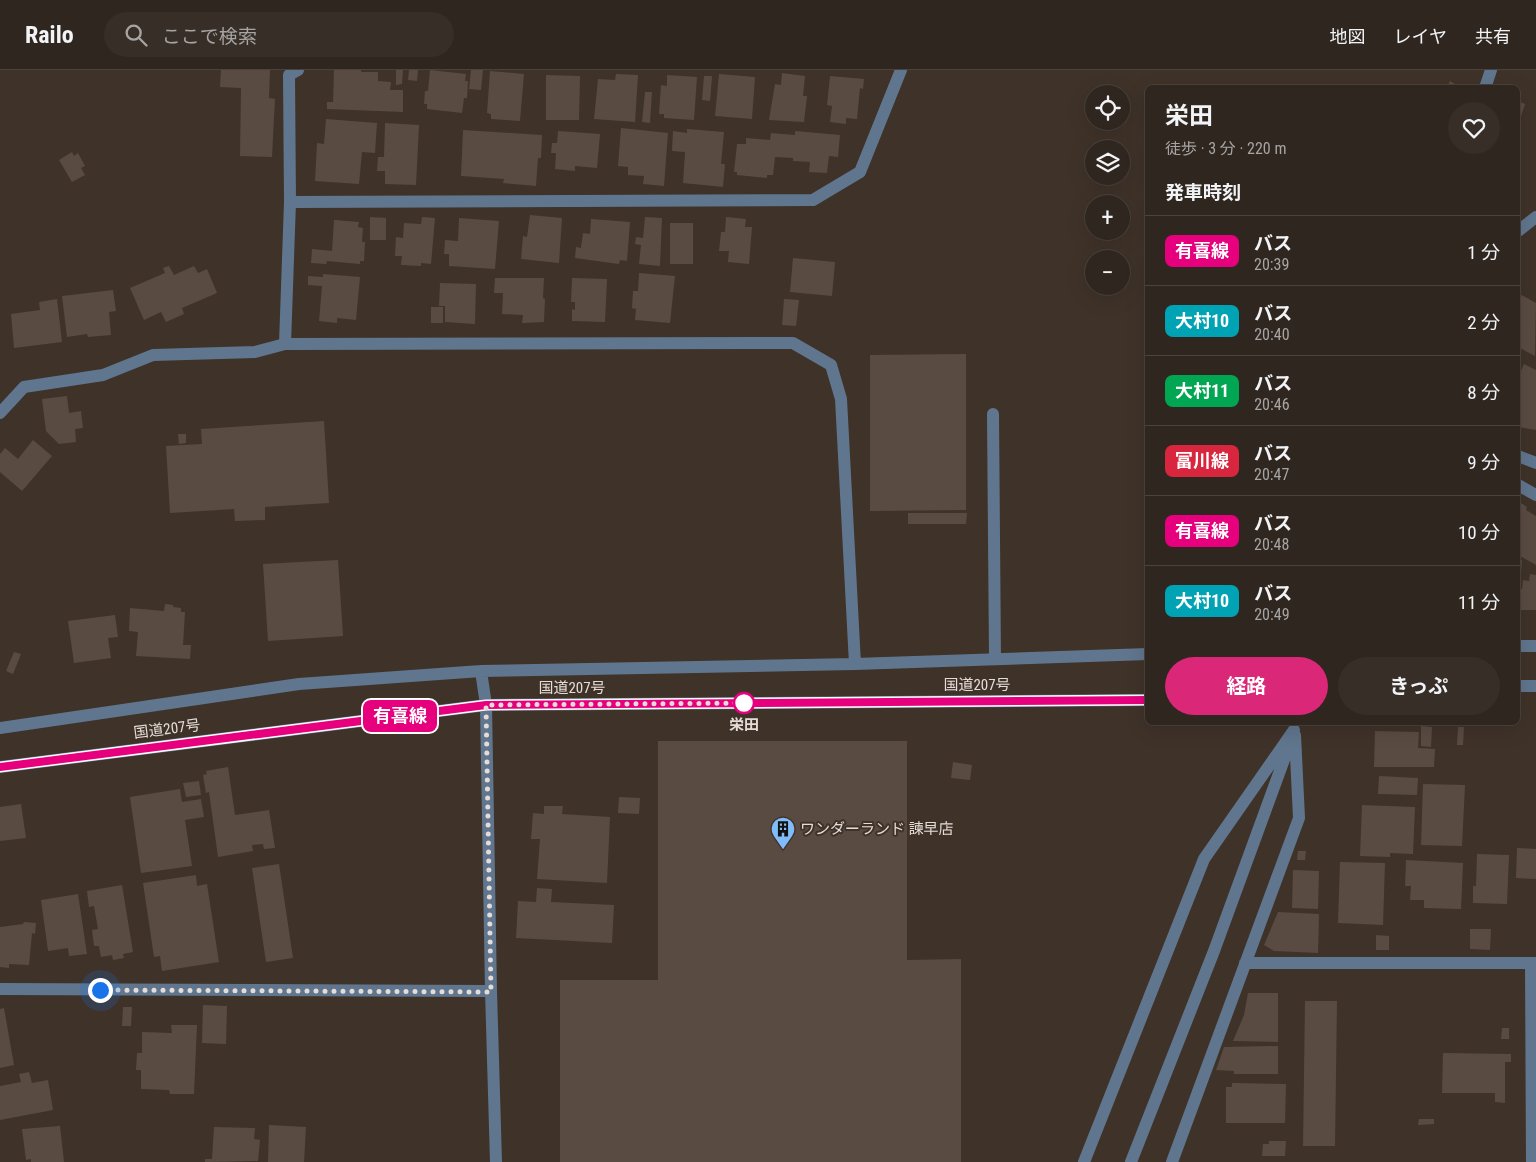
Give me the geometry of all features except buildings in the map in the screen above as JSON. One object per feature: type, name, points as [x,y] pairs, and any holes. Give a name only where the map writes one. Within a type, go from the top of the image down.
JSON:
[{"type":"street","points":[[285,344],[290,202],[289,75],[298,70]]},
{"type":"street","points":[[290,202],[814,200],[860,172],[901,70]]},
{"type":"street","points":[[1486,85],[1491,70]]},
{"type":"street","points":[[1520,229],[1536,217]]},
{"type":"street","points":[[0,412],[24,387],[103,375],[153,355],[255,352],[285,344],[792,343],[831,365],[842,399],[855,664]]},
{"type":"street","points":[[993,414],[995,659]]},
{"type":"street","points":[[1520,457],[1536,463]]},
{"type":"street","points":[[1520,486],[1536,496]]},
{"type":"street","points":[[1520,646],[1536,646]]},
{"type":"street","points":[[0,728],[299,684],[481,670],[855,664],[1145,654]]},
{"type":"street","points":[[481,670],[486,705],[496,1162]]},
{"type":"street","points":[[1520,686],[1536,686]]},
{"type":"street","name":"国道207号","points":[[0,767],[486,705],[1145,700]]},
{"type":"street","points":[[1172,1162],[1299,818],[1296,726]]},
{"type":"street","points":[[1131,1162],[1214,951],[1296,726]]},
{"type":"street","points":[[1084,1162],[1204,859],[1296,726]]},
{"type":"street","points":[[1245,963],[1534,963],[1532,1162]]},
{"type":"street","points":[[0,989],[491,992]]},
{"type":"bus line","name":"有喜線","points":[[0,767],[486,705],[1145,700]]},
{"type":"place","name":"栄田","points":[[744,703]]},
{"type":"place","name":"ワンダーランド 諫早店","points":[[783,850]]},
{"type":"route","points":[[100,990],[491,992],[486,705],[749,703],[744,703]]}]
